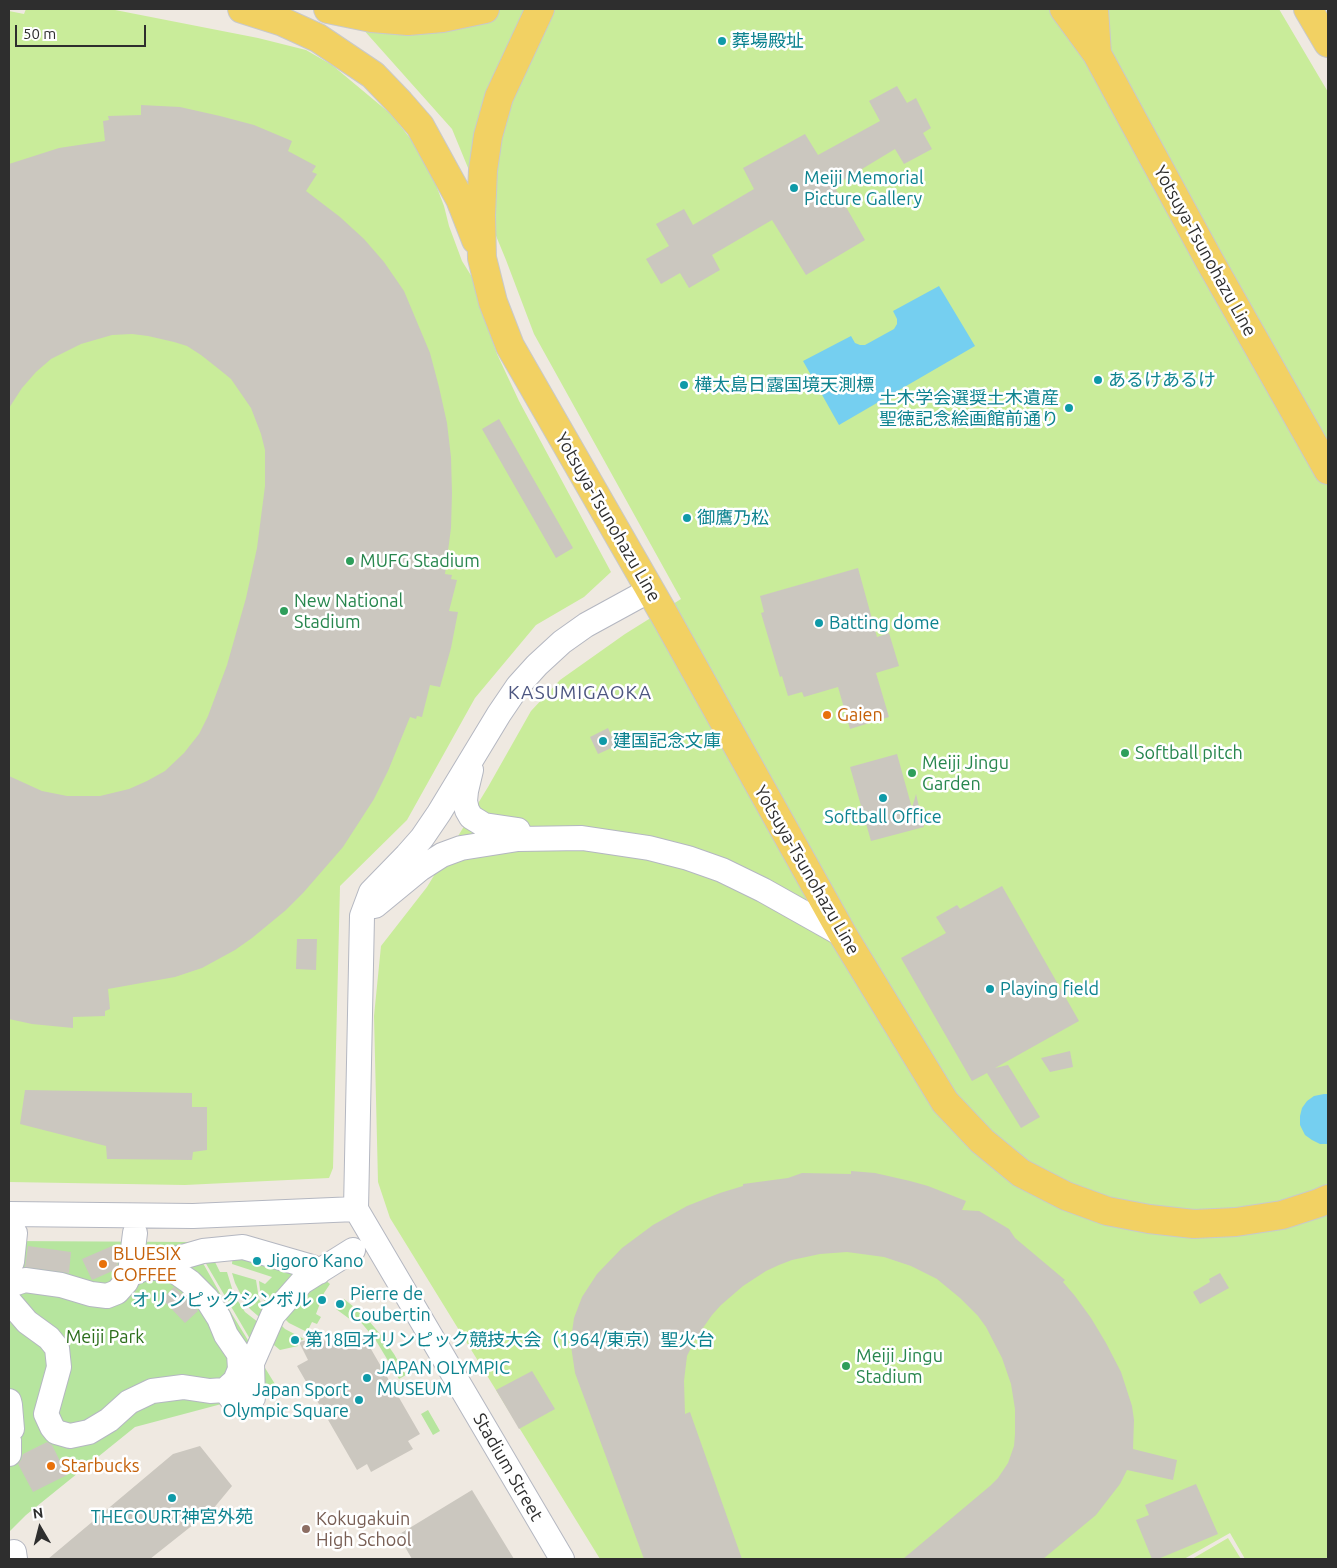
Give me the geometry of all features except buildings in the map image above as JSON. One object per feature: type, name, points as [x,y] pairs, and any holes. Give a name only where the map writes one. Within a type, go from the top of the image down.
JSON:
[{"type":"main road","name":"Yotsuya-Tsunohazu Line","points":[[242,9],[283,22],[318,38],[373,75],[420,126],[460,199],[482,258],[493,302],[510,346],[650,590],[843,935],[945,1102],[982,1141],[1021,1173],[1066,1196],[1107,1211],[1149,1219],[1194,1224],[1236,1222],[1282,1215],[1328,1199]]},
{"type":"main road","points":[[328,9],[372,18],[408,21],[442,18],[485,9]]},
{"type":"main road","name":"Yotsuya-Tsunohazu Line","points":[[482,258],[483,170],[488,136],[499,97],[540,9]]},
{"type":"main road","name":"Yotsuya-Tsunohazu Line","points":[[1064,9],[1097,54],[1209,260],[1322,455],[1328,470]]},
{"type":"main road","name":"Yotsuya-Tsunohazu Line","points":[[1094,9],[1097,54]]},
{"type":"main road","points":[[1308,9],[1328,43]]},
{"type":"street","points":[[138,1271],[173,1270],[190,1282],[206,1299],[215,1312],[226,1335],[245,1361],[253,1398],[234,1402],[225,1390],[210,1391],[183,1387],[152,1391],[128,1402],[109,1420],[89,1432],[70,1436],[56,1432],[46,1414],[59,1367],[57,1348],[49,1338],[27,1322],[10,1283],[12,1224],[356,1209],[362,916],[370,892],[408,855],[422,838],[499,714],[518,686],[537,665],[562,642],[586,624],[650,590]]},
{"type":"street","points":[[473,758],[465,802],[471,817],[484,825],[492,828],[649,848],[688,858],[722,870],[763,890],[843,935]]},
{"type":"street","points":[[362,916],[420,869],[442,855],[461,848],[518,839],[582,838]]},
{"type":"street","name":"Stadium Street","points":[[356,1209],[562,1559]]},
{"type":"street","points":[[135,1233],[138,1271]]},
{"type":"street","points":[[10,1283],[25,1280],[61,1285],[91,1294],[107,1296],[117,1292],[138,1271],[203,1251],[243,1248],[312,1267],[319,1272]]},
{"type":"street","points":[[245,1361],[273,1315],[302,1282],[353,1250]]},
{"type":"street","points":[[9,1400],[12,1429],[9,1430]]},
{"type":"street","points":[[9,1441],[9,1454]]},
{"type":"green space","name":"New National Stadium","points":[[26,9],[110,9],[258,38],[306,50],[332,65],[392,115],[426,159],[462,261],[472,277],[497,354],[519,401],[611,572],[584,597],[536,625],[475,698],[407,820],[340,886],[333,1168],[329,1178],[185,1185],[9,1182],[9,11],[24,14]]},
{"type":"green space","name":"Meiji Jingu Garden","points":[[345,9],[1279,9],[1328,92],[1328,1559],[1245,1559],[1230,1533],[1184,1559],[600,1559],[390,1218],[378,1182],[374,1016],[381,946],[427,887],[488,787],[531,711],[560,680],[625,634],[681,599],[534,334],[452,129]]},
{"type":"green space","name":"Meiji Park","points":[[9,1241],[191,1242],[230,1311],[278,1389],[135,1427],[26,1515],[9,1532]]},
{"type":"green space","points":[[224,1253],[223,1262],[215,1262],[220,1272],[227,1272],[234,1295],[245,1312],[263,1326],[257,1351],[201,1255]]},
{"type":"green space","points":[[233,1253],[301,1271],[266,1306],[259,1281],[265,1284],[272,1277],[232,1264]]},
{"type":"green space","points":[[232,1273],[256,1280],[259,1299],[264,1308],[265,1322],[244,1301]]},
{"type":"green space","points":[[324,1279],[330,1284],[324,1293],[316,1314],[321,1317],[317,1324],[312,1322],[307,1332],[289,1323],[282,1316]]},
{"type":"green space","points":[[344,1299],[364,1315],[380,1334],[406,1375],[399,1379],[375,1339],[359,1320],[351,1320],[336,1309]]},
{"type":"green space","points":[[277,1321],[285,1329],[304,1339],[297,1342],[298,1346],[280,1350],[269,1341]]},
{"type":"green space","points":[[428,1410],[440,1431],[433,1435],[421,1414]]},
{"type":"green space","points":[[1228,1538],[1241,1559],[1192,1559]]},
{"type":"water","points":[[939,286],[975,346],[839,425],[803,361],[851,336],[855,343],[865,345],[894,329],[897,319],[893,311]]},
{"type":"water","points":[[1328,1094],[1328,1144],[1320,1144],[1305,1135],[1300,1125],[1300,1116],[1302,1108],[1307,1101],[1314,1096]]},
{"type":"place","name":"葬場殿址","points":[[722,41]]},
{"type":"place","name":"Meiji Memorial Picture Gallery","points":[[794,188]]},
{"type":"place","name":"あるけあるけ","points":[[1098,380]]},
{"type":"place","name":"樺太島日露国境天測標","points":[[684,385]]},
{"type":"place","name":"土木学会選奨土木遺産 聖徳記念絵画館前通り","points":[[1069,408]]},
{"type":"place","name":"御鷹乃松","points":[[687,518]]},
{"type":"place","name":"MUFG Stadium","points":[[350,561]]},
{"type":"place","name":"New National Stadium","points":[[284,611]]},
{"type":"place","name":"Batting dome","points":[[819,623]]},
{"type":"place","name":"Gaien","points":[[827,715]]},
{"type":"place","name":"建国記念文庫","points":[[603,741]]},
{"type":"place","name":"Softball pitch","points":[[1125,753]]},
{"type":"place","name":"Meiji Jingu Garden","points":[[912,773]]},
{"type":"place","name":"Softball Office","points":[[883,798]]},
{"type":"place","name":"Playing field","points":[[990,989]]},
{"type":"place","name":"Jigoro Kano","points":[[257,1261]]},
{"type":"place","name":"BLUESIX COFFEE","points":[[103,1264]]},
{"type":"place","name":"オリンピックシンボル","points":[[322,1300]]},
{"type":"place","name":"Pierre de Coubertin","points":[[340,1304]]},
{"type":"place","name":"第18回オリンピック競技大会（1964/東京）聖火台","points":[[295,1340]]},
{"type":"place","name":"Meiji Jingu Stadium","points":[[846,1366]]},
{"type":"place","name":"JAPAN OLYMPIC MUSEUM","points":[[367,1378]]},
{"type":"place","name":"Japan Sport Olympic Square","points":[[359,1400]]},
{"type":"place","name":"Starbucks","points":[[51,1466]]},
{"type":"place","name":"THECOURT神宮外苑","points":[[172,1498]]},
{"type":"place","name":"Kokugakuin High School","points":[[306,1529]]},
{"type":"district","name":"KASUMIGAOKA","points":[[580,693]]}]
